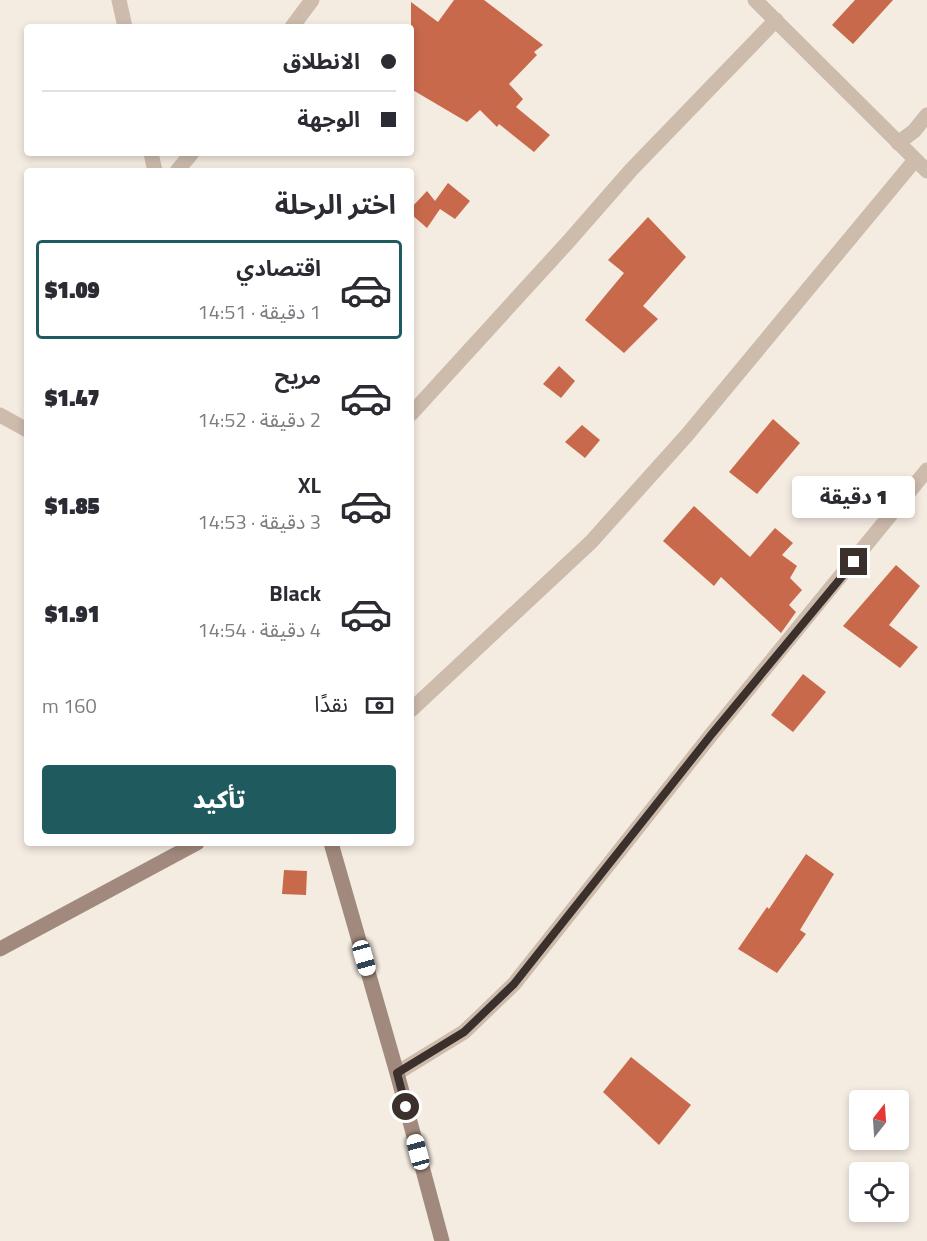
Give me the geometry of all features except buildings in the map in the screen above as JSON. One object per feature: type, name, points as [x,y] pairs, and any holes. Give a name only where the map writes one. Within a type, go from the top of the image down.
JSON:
[{"type":"street","points":[[119,0],[124,24]]},
{"type":"street","points":[[294,24],[312,0]]},
{"type":"street","points":[[755,0],[927,171]]},
{"type":"street","points":[[414,411],[631,170],[776,20]]},
{"type":"street","points":[[898,143],[914,131],[927,116]]},
{"type":"street","points":[[180,168],[190,156]]},
{"type":"street","points":[[414,707],[591,542],[717,399],[915,160]]},
{"type":"street","points":[[0,415],[24,428]]},
{"type":"street","points":[[397,1073],[464,1032],[514,984],[711,735],[883,527],[927,470]]},
{"type":"street","points":[[0,949],[191,846]]},
{"type":"street","points":[[331,846],[397,1073],[442,1241]]},
{"type":"route","points":[[406,1107],[397,1073],[464,1032],[514,984],[711,735],[854,562]]}]
